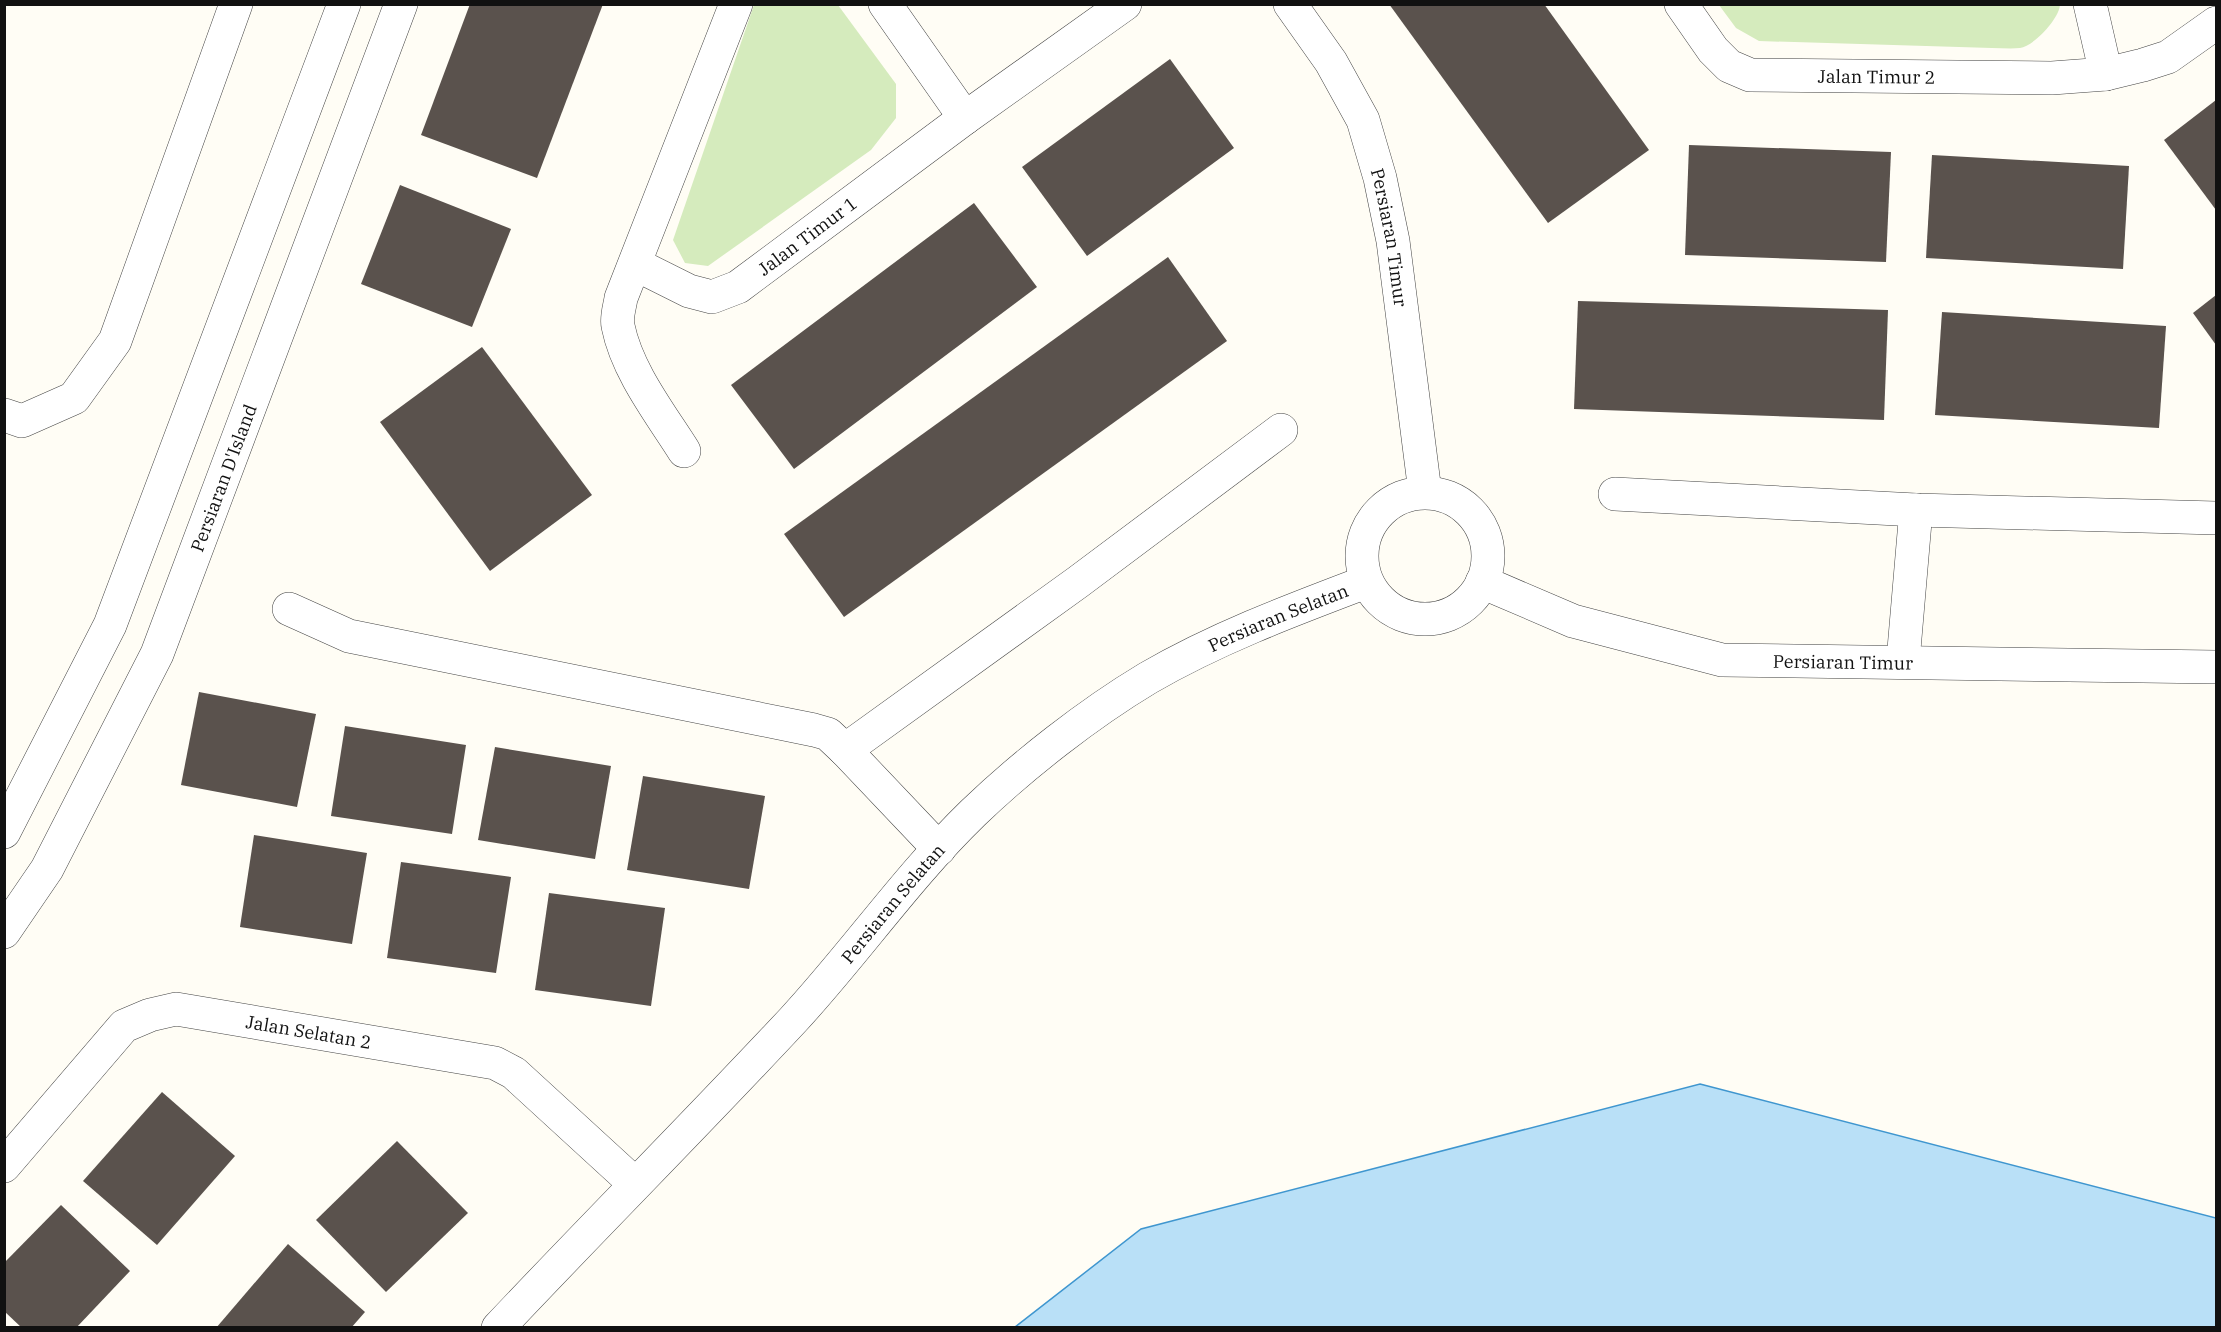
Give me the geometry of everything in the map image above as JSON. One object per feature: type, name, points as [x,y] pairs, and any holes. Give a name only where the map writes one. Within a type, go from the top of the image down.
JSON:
[{"type":"street","points":[[4,414],[22,421],[74,398],[115,341],[236,4]]},
{"type":"street","points":[[4,832],[110,625],[344,4]]},
{"type":"street","name":"Persiaran D'Island","points":[[4,932],[47,869],[157,654],[401,4]]},
{"type":"street","points":[[684,451],[628,358],[617,324],[621,298],[736,4]]},
{"type":"street","points":[[885,4],[965,118]]},
{"type":"street","name":"Jalan Timur 1","points":[[635,264],[689,291],[712,297],[738,287],[965,118],[1125,4]]},
{"type":"street","name":"Persiaran Timur","points":[[1290,4],[1331,62],[1364,120],[1380,178],[1393,241],[1425,492]]},
{"type":"street","name":"Jalan Timur 2","points":[[1681,4],[1713,50],[1728,66],[1750,75],[2052,78],[2106,74],[2168,57],[2217,23]]},
{"type":"street","points":[[2090,4],[2106,74]]},
{"type":"street","points":[[845,750],[1078,582],[1281,430]]},
{"type":"street","points":[[1425,492],[1446,496],[1464,505],[1478,521],[1486,541],[1488,561],[1482,582],[1471,599],[1454,611],[1434,618],[1414,618],[1395,612],[1378,599],[1366,582],[1362,551],[1363,541],[1371,522],[1386,506],[1404,496],[1425,492]]},
{"type":"street","points":[[1616,494],[1916,510],[2217,518]]},
{"type":"street","points":[[1903,661],[1916,510]]},
{"type":"street","name":"Persiaran Selatan","points":[[498,1328],[794,1018],[939,849],[973,813],[1105,705],[1149,678],[1271,618],[1366,582]]},
{"type":"street","name":"Persiaran Timur","points":[[1482,582],[1573,621],[1722,660],[2217,667]]},
{"type":"street","points":[[289,609],[349,636],[828,734],[939,849]]},
{"type":"street","name":"Jalan Selatan 2","points":[[4,1166],[124,1026],[150,1015],[176,1009],[495,1063],[514,1073],[634,1183]]},
{"type":"green space","points":[[2060,4],[2051,24],[2039,37],[2020,48],[1759,41],[1736,28],[1719,5]]},
{"type":"green space","points":[[754,5],[838,5],[896,84],[896,118],[871,150],[708,266],[685,263],[673,240]]},
{"type":"water","points":[[1700,1084],[2216,1218],[2216,1327],[1015,1327],[1141,1229]]},
{"type":"building","points":[[470,4],[603,4],[537,178],[421,135]]},
{"type":"building","points":[[1389,4],[1544,4],[1649,150],[1548,223]]},
{"type":"building","points":[[1170,59],[1234,148],[1087,256],[1022,167]]},
{"type":"building","points":[[2216,100],[2216,210],[2164,140]]},
{"type":"building","points":[[1689,145],[1891,152],[1886,262],[1685,255]]},
{"type":"building","points":[[1932,155],[2129,166],[2123,269],[1926,258]]},
{"type":"building","points":[[400,185],[511,229],[472,327],[361,284]]},
{"type":"building","points":[[974,203],[1037,287],[794,469],[731,385]]},
{"type":"building","points":[[1168,257],[1227,341],[844,617],[784,534]]},
{"type":"building","points":[[2216,295],[2216,345],[2193,313]]},
{"type":"building","points":[[1578,301],[1888,310],[1884,420],[1574,409]]},
{"type":"building","points":[[1942,312],[2166,326],[2159,428],[1935,415]]},
{"type":"building","points":[[482,347],[592,495],[490,571],[380,422]]},
{"type":"building","points":[[199,692],[316,714],[297,807],[181,785]]},
{"type":"building","points":[[345,726],[466,745],[452,834],[331,816]]},
{"type":"building","points":[[495,747],[611,766],[595,859],[478,840]]},
{"type":"building","points":[[643,776],[765,796],[749,889],[627,870]]},
{"type":"building","points":[[254,835],[367,853],[352,944],[240,927]]},
{"type":"building","points":[[401,862],[511,877],[496,973],[387,958]]},
{"type":"building","points":[[549,893],[665,908],[651,1006],[535,990]]},
{"type":"building","points":[[162,1092],[235,1156],[157,1245],[83,1181]]},
{"type":"building","points":[[397,1141],[468,1213],[386,1292],[316,1220]]},
{"type":"building","points":[[61,1205],[130,1271],[76,1328],[22,1328],[4,1311],[4,1263]]},
{"type":"building","points":[[288,1244],[365,1312],[351,1328],[216,1328]]}]
